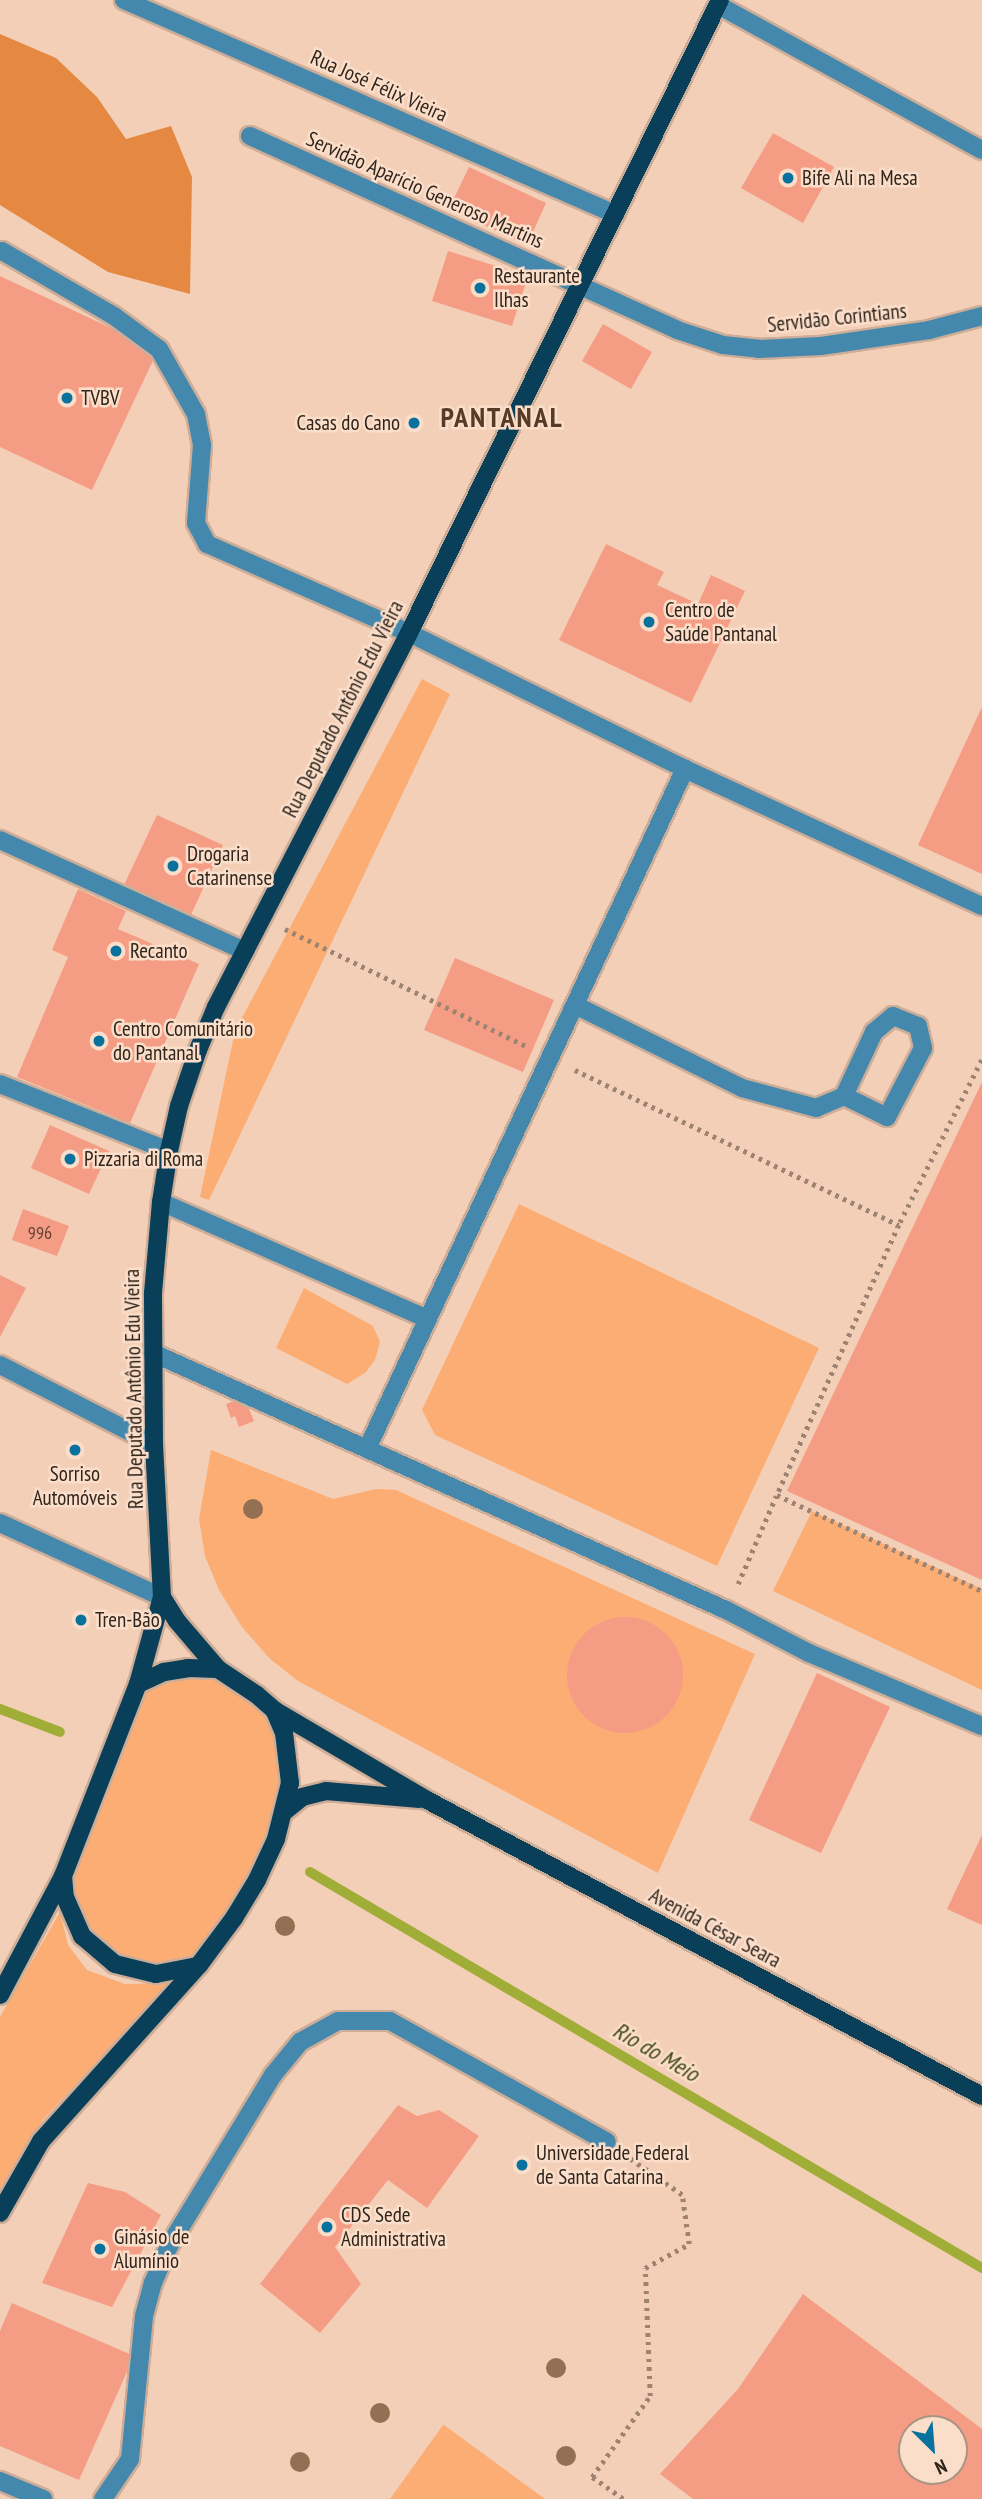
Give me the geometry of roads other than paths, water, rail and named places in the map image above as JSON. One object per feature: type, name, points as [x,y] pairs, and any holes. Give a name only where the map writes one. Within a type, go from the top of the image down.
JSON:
[{"type":"main road","name":"Rua Deputado Antônio Edu Vieira","points":[[63,1876],[138,1684],[162,1597],[154,1444],[153,1293],[161,1202],[170,1152],[179,1106],[198,1050],[261,917],[409,633],[719,3]]},
{"type":"main road","name":"Avenida César Seara","points":[[162,1597],[177,1621],[218,1669],[274,1710],[427,1800],[982,2096]]},
{"type":"main road","points":[[138,1684],[164,1672],[188,1668],[218,1669]]},
{"type":"main road","points":[[0,2213],[41,2141],[199,1965],[257,1880],[285,1811],[290,1783],[289,1754],[274,1710]]},
{"type":"main road","name":"Avenida César Seara","points":[[285,1811],[302,1797],[326,1791],[427,1800]]},
{"type":"main road","points":[[63,1876],[71,1918],[82,1936],[115,1964],[156,1974],[178,1972],[199,1965]]},
{"type":"main road","points":[[0,1995],[63,1876]]},
{"type":"street","name":"Rua José Félix Vieira","points":[[124,0],[615,214]]},
{"type":"street","points":[[719,3],[982,150]]},
{"type":"street","name":"Servidão Aparício Generoso Martins","points":[[250,136],[581,285]]},
{"type":"street","points":[[2,251],[114,316],[159,349],[196,414],[202,445],[196,523],[207,544],[409,633],[685,769],[982,906]]},
{"type":"street","name":"Servidão Corintians","points":[[581,285],[677,330],[723,345],[759,349],[821,346],[886,337],[982,316]]},
{"type":"street","points":[[367,1448],[685,769]]},
{"type":"street","points":[[0,840],[244,951]]},
{"type":"street","points":[[575,1005],[742,1088],[816,1108],[844,1096],[874,1032],[893,1016],[918,1026],[923,1048],[887,1117],[844,1096]]},
{"type":"street","points":[[0,1084],[170,1152]]},
{"type":"street","points":[[161,1202],[427,1319]]},
{"type":"street","points":[[153,1353],[726,1610],[809,1653],[982,1726]]},
{"type":"street","points":[[0,1365],[154,1444]]},
{"type":"street","points":[[0,1523],[162,1597]]},
{"type":"street","points":[[103,2499],[131,2459],[144,2316],[153,2283],[170,2246],[273,2075],[300,2042],[338,2021],[390,2021],[607,2143]]},
{"type":"street","points":[[0,2481],[43,2499]]},
{"type":"waterway","name":"Rio do Meio","points":[[0,1709],[60,1732]]},
{"type":"waterway","name":"Rio do Meio","points":[[310,1872],[982,2268]]},
{"type":"place","name":"Bife Ali na Mesa","points":[[788,178]]},
{"type":"place","name":"Restaurante Ilhas","points":[[480,288]]},
{"type":"place","name":"TVBV","points":[[67,398]]},
{"type":"place","name":"Casas do Cano","points":[[414,423]]},
{"type":"place","name":"Centro de Saúde Pantanal","points":[[649,622]]},
{"type":"place","name":"Drogaria Catarinense","points":[[173,866]]},
{"type":"place","name":"Recanto","points":[[116,951]]},
{"type":"place","name":"Centro Comunitário do Pantanal","points":[[99,1041]]},
{"type":"place","name":"Pizzaria di Roma","points":[[70,1159]]},
{"type":"place","name":"Sorriso Automóveis","points":[[75,1450]]},
{"type":"place","name":"Tren-Bão","points":[[81,1620]]},
{"type":"place","name":"Universidade Federal de Santa Catarina","points":[[522,2165]]},
{"type":"place","name":"CDS Sede Administrativa","points":[[327,2227]]},
{"type":"place","name":"Ginásio de Alumínio","points":[[100,2249]]},
{"type":"district","name":"PANTANAL","points":[[502,417]]}]
